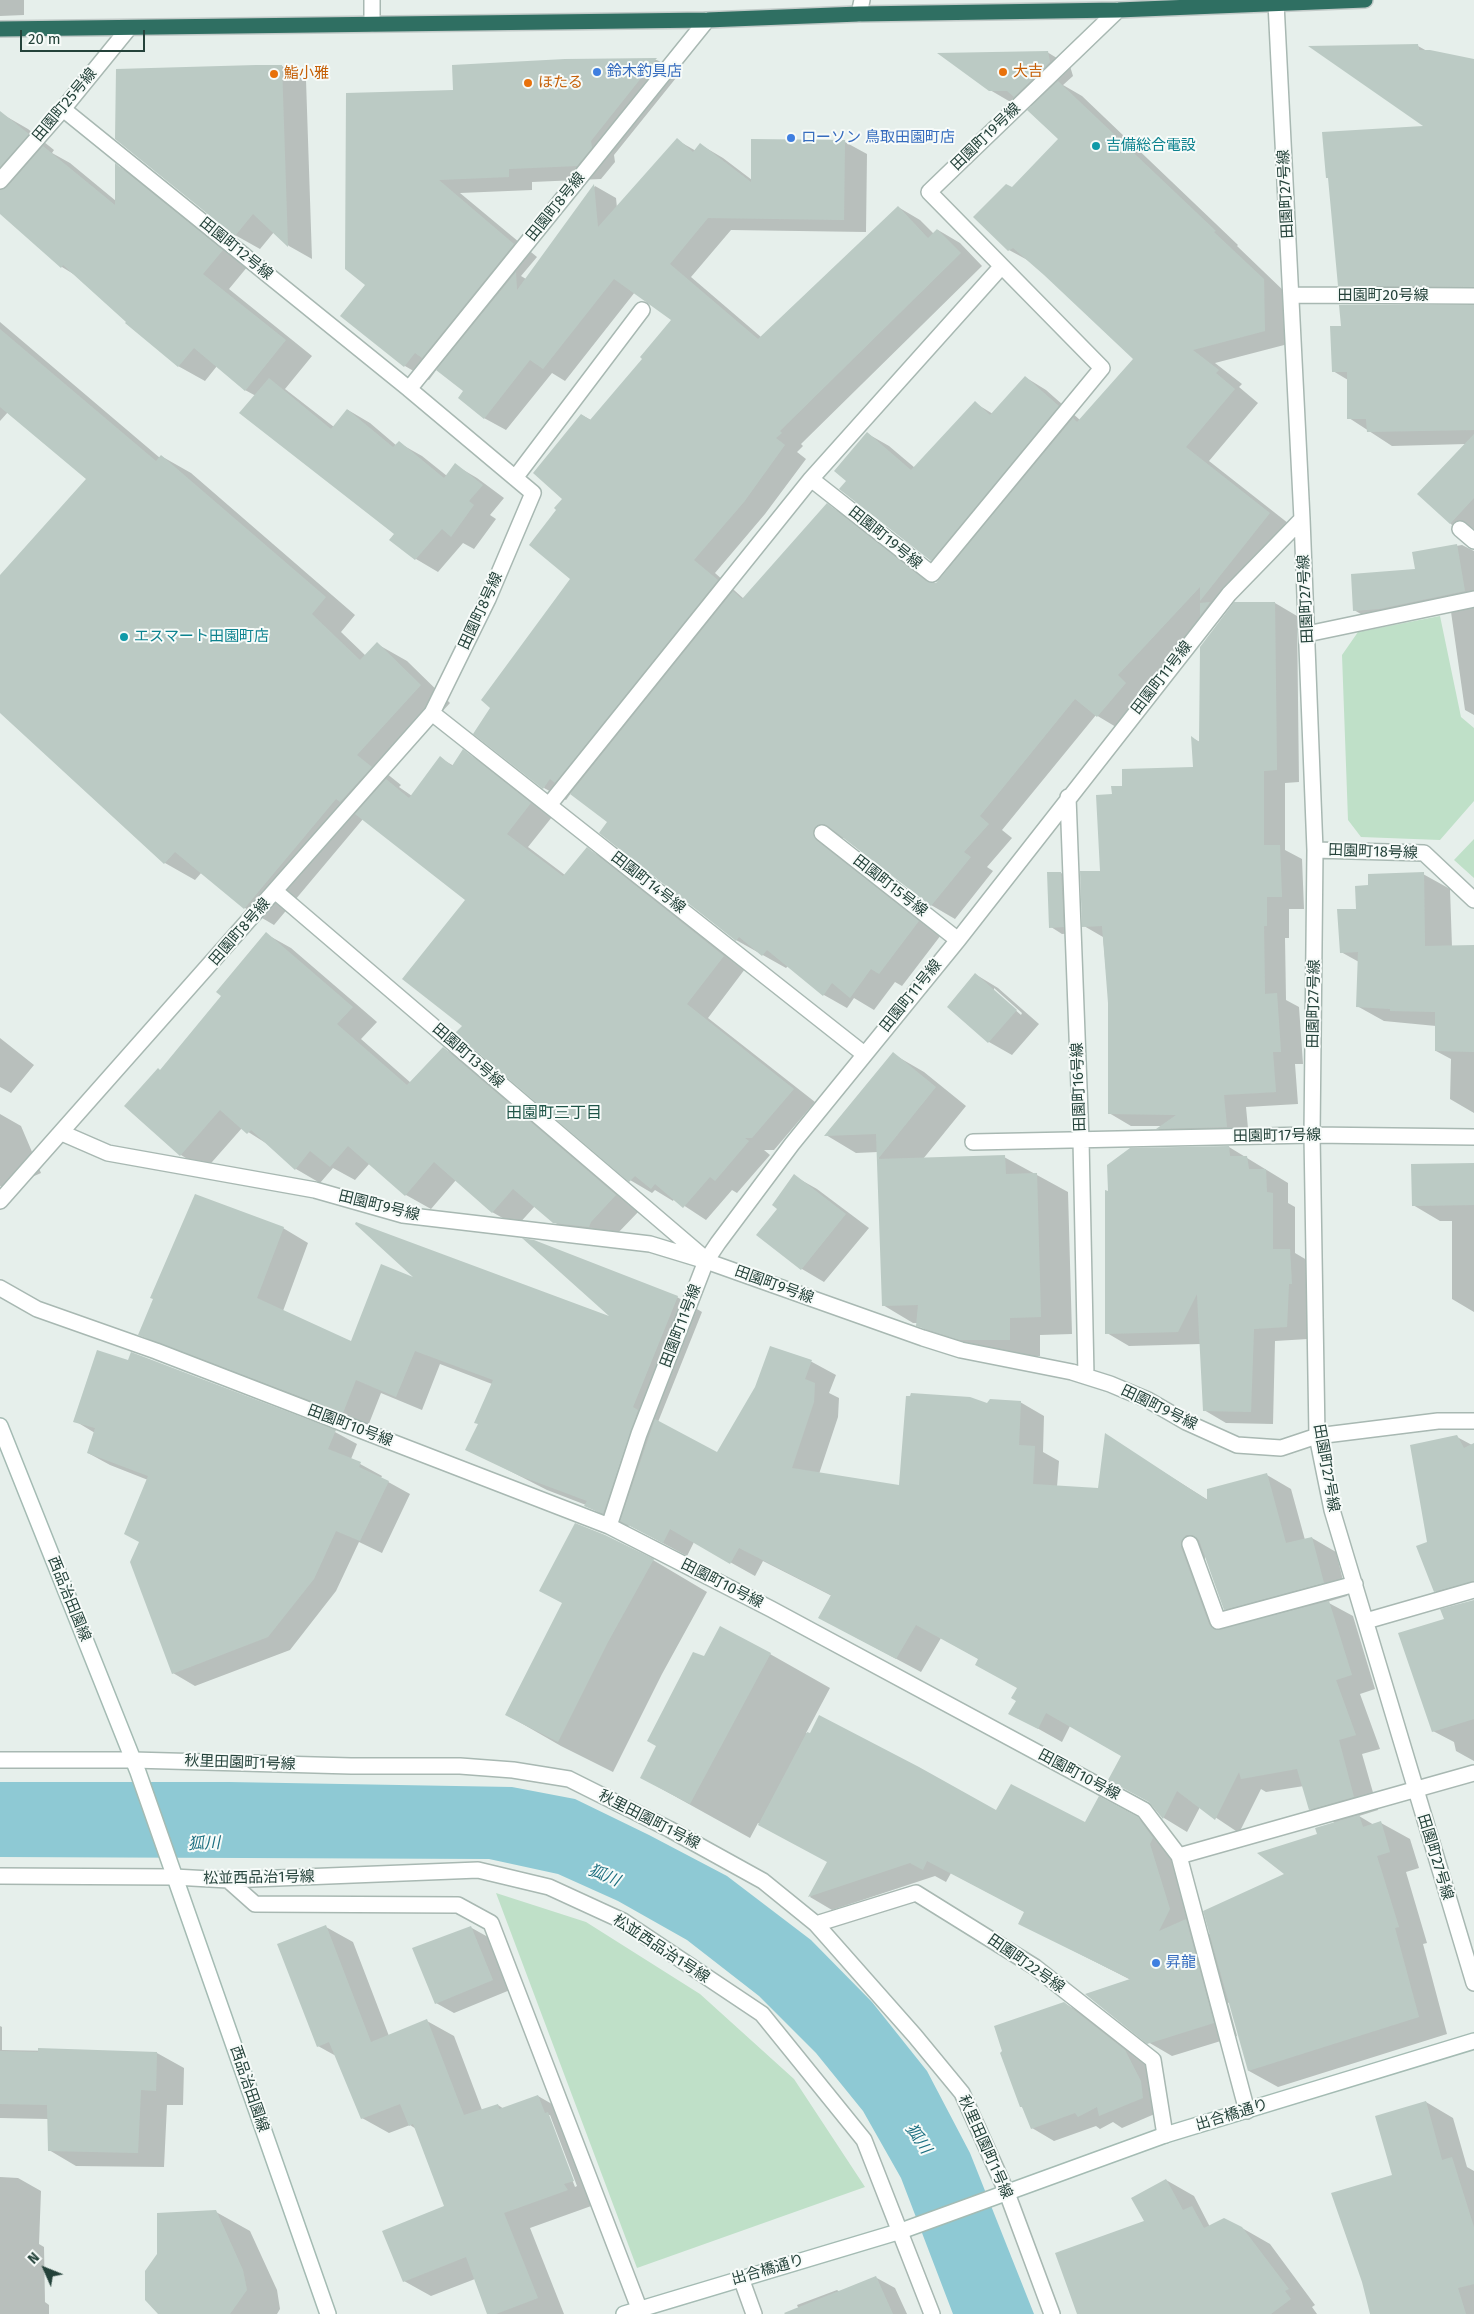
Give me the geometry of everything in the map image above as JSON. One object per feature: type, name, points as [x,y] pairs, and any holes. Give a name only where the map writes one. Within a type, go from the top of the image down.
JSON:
[{"type":"highway","points":[[0,29],[707,20],[861,7],[1118,10],[1365,0]]},
{"type":"street","points":[[372,0],[372,24]]},
{"type":"street","name":"田園町27号線","points":[[1276,3],[1302,519],[1315,850],[1312,1135],[1317,1436],[1332,1510],[1474,1983]]},
{"type":"street","name":"田園町19号線","points":[[811,478],[932,574],[1102,368],[929,192],[1118,10]]},
{"type":"street","name":"田園町8号線","points":[[0,1201],[432,713],[488,599],[533,493],[409,389],[707,20]]},
{"type":"street","name":"田園町25号線","points":[[0,181],[63,109],[129,28]]},
{"type":"street","name":"田園町12号線","points":[[63,109],[409,389]]},
{"type":"street","points":[[548,805],[811,478],[1001,267]]},
{"type":"street","name":"田園町20号線","points":[[1291,295],[1474,296]]},
{"type":"street","points":[[515,478],[642,310]]},
{"type":"street","name":"田園町11号線","points":[[609,1526],[639,1434],[706,1260],[792,1144],[958,940],[1068,797],[1229,594],[1302,519]]},
{"type":"street","points":[[1460,529],[1474,541]]},
{"type":"street","points":[[1307,634],[1474,599]]},
{"type":"street","name":"田園町14号線","points":[[432,713],[864,1054]]},
{"type":"street","name":"田園町16号線","points":[[1068,797],[1081,1140],[1086,1376]]},
{"type":"street","name":"田園町15号線","points":[[822,833],[958,940]]},
{"type":"street","name":"田園町18号線","points":[[1315,850],[1424,853],[1474,900]]},
{"type":"street","name":"田園町13号線","points":[[276,891],[706,1260]]},
{"type":"street","name":"田園町9号線","points":[[62,1133],[108,1153],[315,1190],[403,1215],[650,1244],[706,1260],[961,1350],[1086,1376],[1110,1384],[1148,1400],[1186,1422],[1237,1445],[1280,1448],[1317,1436],[1438,1421],[1474,1421]]},
{"type":"street","name":"田園町17号線","points":[[973,1142],[1312,1135],[1474,1137]]},
{"type":"street","name":"田園町10号線","points":[[0,1288],[38,1309],[165,1354],[609,1526],[770,1609],[1144,1810],[1179,1856]]},
{"type":"street","name":"西品治田園線","points":[[0,1426],[135,1766],[328,2314]]},
{"type":"street","points":[[1190,1544],[1218,1621],[1355,1584]]},
{"type":"street","points":[[1366,1620],[1474,1590]]},
{"type":"street","name":"秋里田園町1号線","points":[[0,1760],[135,1766],[460,1766],[513,1770],[569,1780],[669,1828],[763,1881],[816,1924],[916,2036],[962,2093],[1000,2196],[1052,2314]]},
{"type":"street","points":[[1247,2111],[1179,1856],[1474,1773]]},
{"type":"street","name":"松並西品治1号線","points":[[0,1876],[172,1871],[228,1880],[478,1870],[549,1887],[623,1922],[762,2014],[864,2140],[906,2229],[932,2314]]},
{"type":"street","points":[[228,1880],[255,1904],[458,1905],[491,1923],[639,2308]]},
{"type":"street","name":"田園町22号線","points":[[816,1924],[916,1893],[1035,1968],[1153,2060],[1166,2135]]},
{"type":"street","name":"出合橋通り","points":[[624,2314],[906,2229],[1166,2135],[1474,2041]]},
{"type":"street","points":[[741,2278],[754,2314]]},
{"type":"green space","points":[[1440,616],[1461,717],[1474,728],[1474,801],[1440,840],[1361,837],[1348,820],[1342,655],[1358,632]]},
{"type":"green space","points":[[1474,839],[1474,878],[1454,860]]},
{"type":"green space","points":[[496,1893],[586,1922],[700,1994],[794,2079],[865,2187],[637,2268]]},
{"type":"water","name":"狐川","points":[[0,1782],[229,1782],[512,1787],[575,1799],[649,1835],[727,1876],[811,1940],[872,2002],[927,2071],[970,2153],[1034,2314],[953,2314],[901,2178],[863,2111],[816,2053],[759,1996],[687,1940],[618,1901],[558,1874],[489,1859],[0,1857]]},
{"type":"building","points":[[1418,44],[1419,50],[1430,50],[1474,59],[1474,287],[1338,286],[1322,132],[1423,126],[1308,46]]},
{"type":"building","points":[[1048,51],[1050,62],[1014,97],[1007,91],[989,91],[937,53]]},
{"type":"building","points":[[657,58],[591,141],[592,148],[577,166],[509,169],[509,177],[439,180],[514,244],[422,358],[415,353],[404,367],[340,316],[365,285],[345,269],[346,93],[453,90],[452,65],[565,59]]},
{"type":"building","points":[[282,65],[288,247],[253,214],[235,236],[115,139],[116,69]]},
{"type":"building","points":[[1058,81],[1264,279],[1265,331],[1193,350],[1219,370],[1216,373],[1235,389],[1186,447],[1270,513],[1200,601],[1200,587],[1118,675],[1126,683],[1097,717],[1075,699],[980,816],[989,824],[964,852],[971,857],[931,906],[828,826],[823,824],[815,827],[813,832],[816,840],[919,921],[879,974],[871,969],[850,998],[832,983],[823,996],[767,950],[762,956],[739,937],[736,941],[599,833],[607,822],[570,794],[733,591],[742,599],[827,503],[926,581],[936,583],[1073,418],[1077,422],[1133,359],[1044,275],[1013,248],[1008,251],[973,217],[1006,184],[1012,187],[1058,139],[1027,110]]},
{"type":"building","points":[[0,111],[29,134],[0,167]]},
{"type":"building","points":[[677,138],[693,152],[700,143],[751,182],[751,139],[845,140],[844,220],[708,218],[670,264],[758,339],[898,206],[928,238],[937,229],[961,253],[780,431],[782,433],[776,438],[785,445],[744,502],[694,560],[718,580],[555,783],[550,779],[543,789],[473,734],[490,708],[481,700],[570,579],[529,545],[556,510],[554,508],[562,499],[533,473],[581,414],[590,420],[642,359],[640,357],[671,320],[614,279],[543,369],[530,360],[484,419],[458,398],[463,391],[436,370],[516,272],[517,290],[594,184],[598,227]]},
{"type":"building","points":[[43,146],[115,205],[115,163],[223,250],[203,274],[286,340],[245,391],[194,348],[178,367],[125,323],[63,265],[61,268],[0,214],[0,190],[7,187]]},
{"type":"building","points":[[1339,305],[1474,305],[1474,430],[1367,432],[1366,419],[1347,419],[1347,372],[1332,372],[1330,326],[1341,326]]},
{"type":"building","points":[[0,329],[156,461],[161,455],[326,597],[312,614],[360,660],[377,642],[421,685],[357,755],[372,767],[340,802],[336,799],[244,909],[175,852],[164,864],[0,713],[0,575],[86,479],[0,407]]},
{"type":"building","points":[[1025,376],[1059,406],[931,561],[839,489],[846,481],[834,471],[867,432],[911,470],[975,401],[990,415]]},
{"type":"building","points":[[269,378],[331,429],[347,409],[393,447],[399,441],[444,478],[455,463],[483,485],[469,501],[474,505],[451,537],[442,529],[415,560],[389,540],[394,534],[239,413]]},
{"type":"building","points":[[1474,434],[1474,498],[1450,524],[1417,494]]},
{"type":"building","points":[[1457,544],[1465,591],[1379,609],[1353,611],[1351,574],[1415,569],[1412,552]]},
{"type":"building","points":[[1210,602],[1200,616],[1200,603]]},
{"type":"building","points":[[1234,602],[1275,602],[1277,770],[1264,771],[1264,845],[1280,845],[1282,897],[1267,897],[1267,926],[1264,926],[1265,994],[1277,993],[1281,1052],[1273,1052],[1276,1092],[1224,1095],[1227,1127],[1156,1129],[1176,1115],[1108,1114],[1108,1003],[1102,926],[1082,927],[1080,871],[1100,871],[1096,795],[1112,794],[1111,786],[1122,786],[1122,769],[1193,767],[1191,736],[1199,742],[1200,647]]},
{"type":"building","points":[[463,749],[531,803],[507,834],[563,876],[587,847],[724,956],[687,1004],[794,1089],[752,1138],[745,1138],[749,1141],[715,1181],[710,1177],[683,1208],[655,1184],[651,1189],[635,1176],[629,1182],[455,1033],[462,1026],[402,979],[465,900],[355,814],[386,779],[409,798],[440,756],[452,766]]},
{"type":"building","points":[[1047,872],[1061,872],[1064,927],[1049,928]]},
{"type":"building","points":[[1424,872],[1425,946],[1474,945],[1474,1052],[1435,1051],[1435,1012],[1390,1011],[1390,1009],[1356,1007],[1358,952],[1340,953],[1337,909],[1356,909],[1355,886],[1368,885],[1368,874]]},
{"type":"building","points":[[266,932],[353,1007],[337,1024],[407,1085],[443,1047],[616,1195],[591,1222],[589,1227],[553,1223],[513,1189],[492,1213],[434,1162],[405,1196],[348,1146],[330,1167],[310,1151],[295,1170],[251,1130],[247,1134],[220,1110],[180,1156],[124,1106],[158,1068],[160,1070],[221,996],[216,992]]},
{"type":"building","points":[[975,973],[1017,1010],[988,1043],[947,1007]]},
{"type":"building","points":[[893,1052],[936,1087],[878,1159],[1005,1155],[1006,1174],[1037,1173],[1041,1317],[1010,1318],[1010,1340],[959,1340],[916,1326],[918,1305],[882,1306],[876,1134],[824,1136]]},
{"type":"building","points":[[1229,1146],[1230,1156],[1247,1156],[1249,1169],[1266,1169],[1267,1192],[1273,1193],[1273,1249],[1290,1249],[1292,1284],[1289,1284],[1287,1327],[1254,1329],[1251,1412],[1203,1411],[1197,1294],[1178,1332],[1105,1334],[1105,1190],[1108,1191],[1107,1165],[1130,1148]]},
{"type":"building","points":[[1474,1163],[1474,1205],[1412,1206],[1411,1164]]},
{"type":"building","points":[[794,1174],[846,1214],[801,1270],[756,1235],[777,1209],[772,1205]]},
{"type":"building","points":[[195,1194],[284,1227],[257,1298],[351,1341],[381,1264],[413,1277],[355,1224],[356,1222],[609,1316],[522,1238],[534,1240],[678,1296],[633,1407],[638,1410],[603,1514],[584,1506],[587,1501],[520,1476],[465,1450],[478,1424],[474,1423],[493,1380],[415,1351],[396,1397],[356,1380],[343,1413],[138,1335],[153,1299],[150,1298]]},
{"type":"building","points":[[770,1346],[812,1360],[805,1379],[815,1383],[814,1402],[792,1468],[899,1485],[906,1396],[910,1396],[911,1393],[970,1397],[987,1403],[990,1399],[1021,1401],[1019,1445],[1035,1446],[1033,1484],[1098,1488],[1105,1433],[1207,1500],[1207,1489],[1267,1473],[1286,1543],[1312,1537],[1324,1583],[1224,1610],[1199,1540],[1192,1535],[1186,1535],[1181,1542],[1181,1547],[1209,1624],[1215,1630],[1329,1601],[1352,1675],[1336,1680],[1356,1735],[1339,1740],[1354,1797],[1309,1810],[1297,1769],[1241,1779],[1239,1772],[1215,1820],[1177,1791],[1163,1819],[1149,1802],[1108,1780],[1121,1756],[1046,1713],[1038,1729],[1008,1714],[1016,1701],[1011,1698],[1017,1688],[975,1665],[978,1659],[916,1625],[896,1659],[818,1618],[831,1595],[739,1548],[730,1564],[670,1529],[663,1543],[620,1521],[655,1419],[717,1452],[755,1387]]},
{"type":"building","points":[[97,1350],[128,1360],[131,1352],[336,1430],[328,1449],[361,1462],[359,1467],[389,1481],[360,1541],[336,1531],[314,1579],[268,1637],[172,1674],[130,1562],[139,1542],[124,1534],[148,1476],[87,1453],[95,1428],[73,1422]]},
{"type":"building","points":[[1457,1435],[1464,1448],[1474,1443],[1474,1581],[1434,1592],[1416,1546],[1427,1542],[1410,1445]]},
{"type":"building","points":[[575,1523],[605,1535],[654,1559],[608,1642],[558,1742],[505,1715],[562,1603],[539,1591]]},
{"type":"building","points":[[1474,1600],[1474,1719],[1432,1732],[1398,1633],[1444,1619],[1440,1609]]},
{"type":"building","points":[[720,1626],[771,1653],[690,1804],[640,1778],[656,1746],[647,1741],[693,1652],[704,1656]]},
{"type":"building","points":[[819,1715],[996,1810],[1011,1784],[1085,1822],[1099,1796],[1138,1817],[1153,1838],[1150,1844],[1170,1909],[1159,1931],[1186,1919],[1214,2023],[1147,2044],[1085,1994],[1130,1979],[1018,1924],[1024,1912],[927,1861],[923,1870],[910,1863],[808,1897],[827,1862],[758,1825],[807,1732],[810,1733]]},
{"type":"building","points":[[1359,1815],[1363,1827],[1381,1821],[1390,1852],[1377,1856],[1399,1927],[1395,1928],[1419,2017],[1248,2071],[1203,1911],[1284,1874],[1257,1853],[1317,1834],[1315,1828]]},
{"type":"building","points":[[326,1925],[371,2042],[427,2019],[464,2115],[498,2104],[499,2109],[538,2095],[545,2113],[548,2112],[574,2181],[564,2184],[568,2190],[504,2213],[538,2298],[496,2314],[487,2314],[466,2257],[403,2282],[382,2231],[444,2206],[413,2124],[409,2126],[400,2104],[361,2119],[329,2042],[317,2047],[277,1944]]},
{"type":"building","points":[[471,1926],[493,1980],[435,2004],[412,1948]]},
{"type":"building","points":[[1064,2002],[1125,2050],[1141,2081],[1143,2098],[1099,2116],[1097,2107],[1078,2117],[1075,2113],[1031,2129],[1022,2107],[1020,2107],[1000,2053],[1002,2051],[994,2026]]},
{"type":"building","points":[[38,2048],[157,2052],[156,2091],[141,2090],[138,2153],[48,2151],[47,2105],[0,2104],[0,2051],[38,2052]]},
{"type":"building","points":[[1426,2101],[1442,2160],[1452,2157],[1474,2227],[1474,2284],[1458,2288],[1466,2314],[1370,2314],[1362,2282],[1331,2193],[1392,2175],[1375,2116]]},
{"type":"building","points":[[1166,2179],[1183,2210],[1192,2206],[1204,2228],[1224,2218],[1242,2227],[1289,2289],[1285,2291],[1291,2299],[1271,2314],[1077,2314],[1055,2253],[1144,2221],[1131,2198]]},
{"type":"building","points":[[216,2210],[243,2270],[247,2290],[230,2314],[158,2314],[145,2300],[145,2271],[157,2254],[157,2213]]},
{"type":"building","points":[[876,2276],[893,2314],[784,2313]]},
{"type":"place","name":"鈴木釣具店","points":[[597,72]]},
{"type":"place","name":"大吉","points":[[1003,72]]},
{"type":"place","name":"鮨小雅","points":[[274,74]]},
{"type":"place","name":"ほたる","points":[[528,83]]},
{"type":"place","name":"ローソン 鳥取田園町店","points":[[791,138]]},
{"type":"place","name":"吉備総合電設","points":[[1096,146]]},
{"type":"place","name":"エスマート田園町店","points":[[124,637]]},
{"type":"place","name":"昇龍","points":[[1156,1963]]},
{"type":"district","name":"田園町三丁目","points":[[554,1114]]}]
